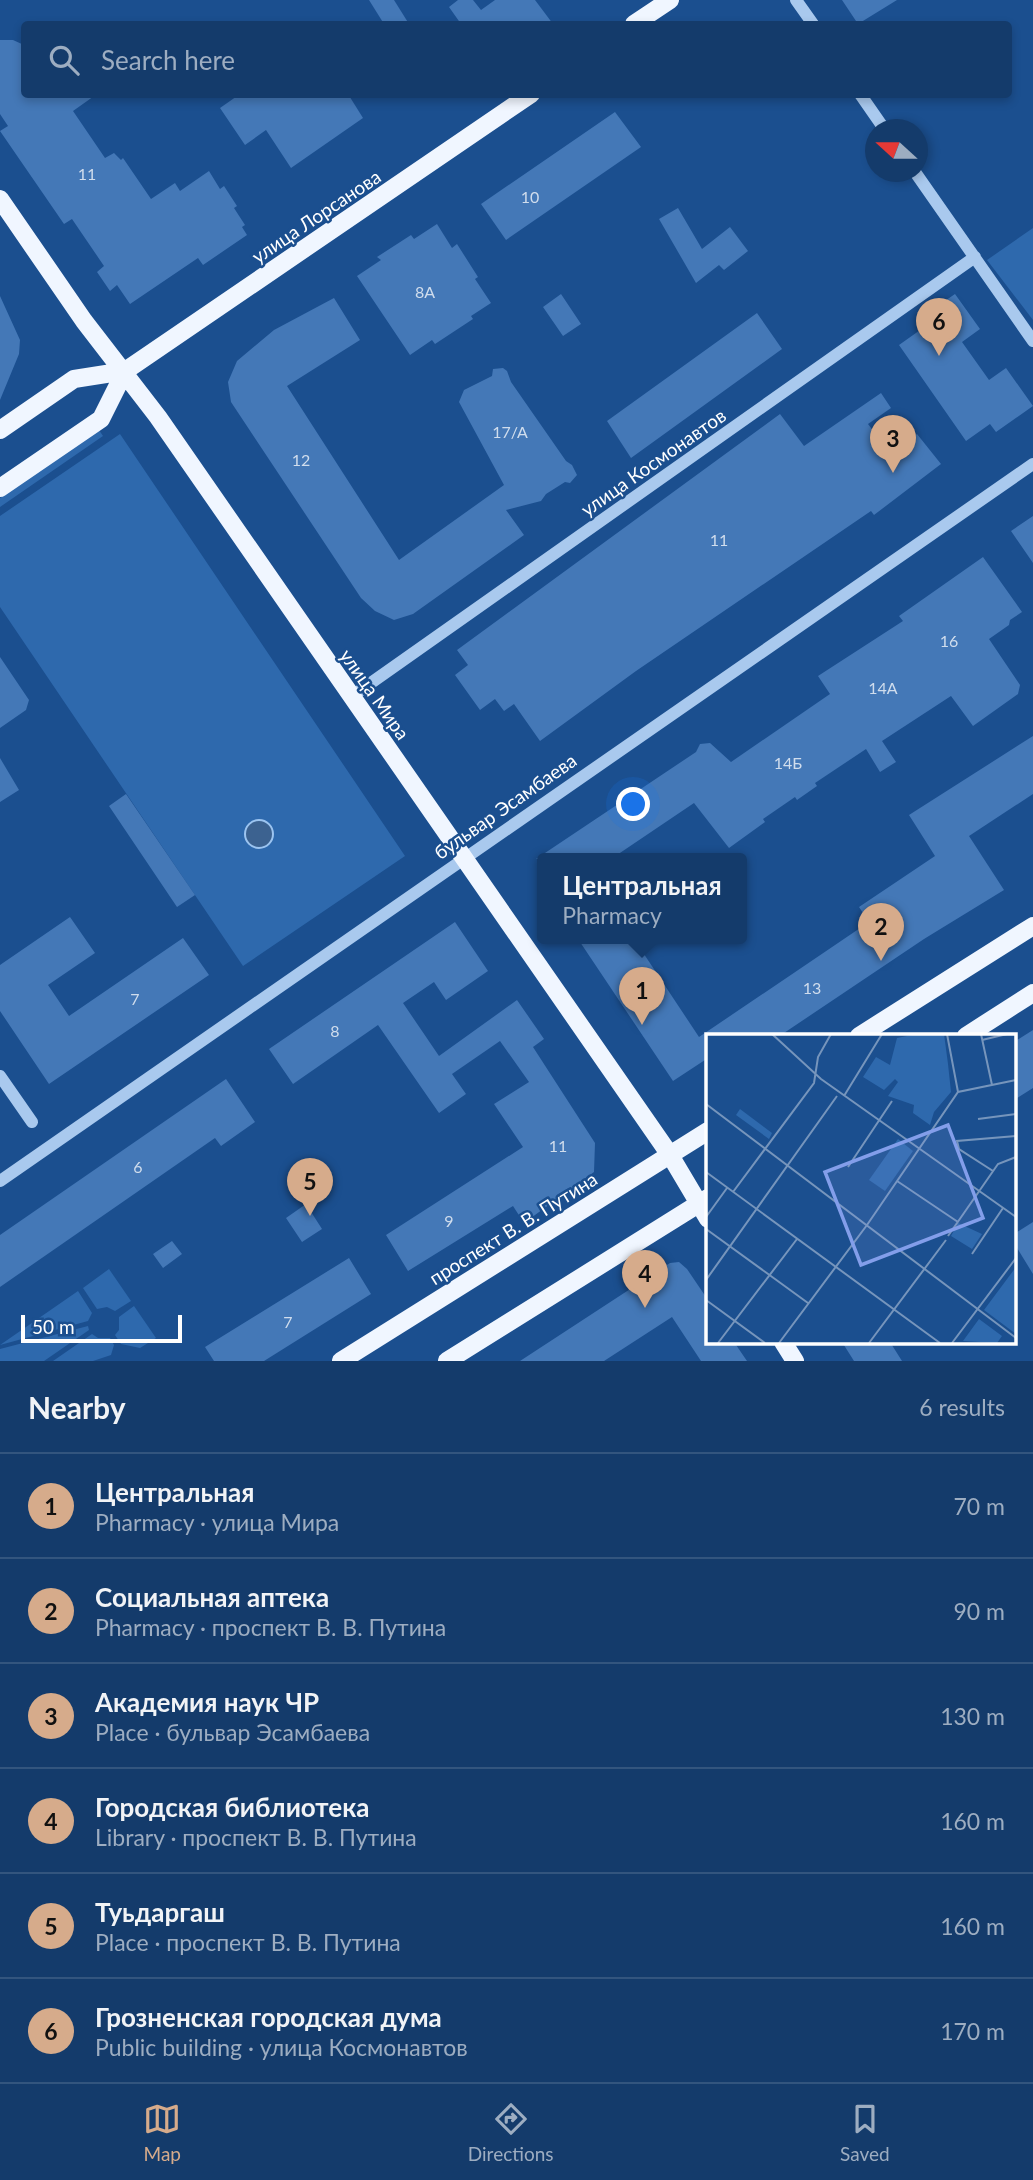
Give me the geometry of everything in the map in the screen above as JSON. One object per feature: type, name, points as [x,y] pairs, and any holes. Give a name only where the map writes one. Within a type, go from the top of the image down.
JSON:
[{"type":"main road","points":[[638,21],[670,0]]},
{"type":"main road","name":"улица Лорсанова","points":[[0,430],[74,379],[125,371],[525,98]]},
{"type":"main road","name":"улица Мира","points":[[0,199],[84,321],[125,371],[704,1207]]},
{"type":"main road","name":"улица Лорсанова","points":[[0,488],[101,419],[125,371]]},
{"type":"main road","points":[[861,1034],[1033,926]]},
{"type":"main road","points":[[968,1034],[1033,993]]},
{"type":"main road","name":"проспект В. В. Путина","points":[[341,1361],[706,1132]]},
{"type":"main road","points":[[447,1361],[704,1207]]},
{"type":"main road","points":[[784,1344],[795,1361]]},
{"type":"street","points":[[796,0],[811,21]]},
{"type":"street","points":[[863,98],[877,119]]},
{"type":"street","points":[[922,182],[1033,341]]},
{"type":"street","name":"улица Космонавтов","points":[[351,696],[975,257]]},
{"type":"street","name":"бульвар Эсамбаева","points":[[0,1181],[1033,464]]},
{"type":"street","points":[[0,1076],[32,1122]]},
{"type":"shaded area","points":[[1033,228],[1033,320],[987,260]]},
{"type":"shaded area","points":[[99,430],[103,436],[0,507],[0,498]]},
{"type":"shaded area","points":[[120,434],[405,856],[243,966],[0,607],[0,516]]},
{"type":"shaded area","points":[[259,820],[269,824],[273,834],[269,844],[259,848],[249,844],[245,834],[249,824]]},
{"type":"shaded area","points":[[109,1269],[131,1301],[115,1311],[107,1307],[97,1309],[83,1288]]},
{"type":"shaded area","points":[[78,1291],[92,1313],[88,1321],[0,1345]]},
{"type":"shaded area","points":[[134,1306],[156,1338],[140,1348],[121,1344],[115,1335],[119,1330],[119,1317]]},
{"type":"shaded area","points":[[88,1326],[89,1330],[44,1361],[0,1361],[0,1349]]},
{"type":"shaded area","points":[[92,1334],[98,1338],[110,1338],[114,1345],[111,1355],[93,1361],[53,1361]]},
{"type":"building","points":[[369,0],[394,0],[407,21],[382,21]]},
{"type":"building","points":[[458,0],[473,0],[481,10],[495,0],[535,0],[551,21],[459,21],[449,7]]},
{"type":"building","points":[[842,0],[897,0],[863,21],[856,21]]},
{"type":"building","points":[[0,40],[13,40],[21,44],[21,98],[91,98],[73,111],[105,158],[114,153],[121,160],[123,158],[151,199],[175,183],[180,191],[209,171],[220,189],[224,186],[237,206],[234,208],[245,225],[242,227],[247,235],[203,265],[198,258],[130,304],[117,285],[110,291],[97,272],[104,266],[72,219],[64,224],[0,131],[8,126],[0,114]]},
{"type":"building","points":[[234,98],[350,98],[363,118],[291,168],[266,130],[245,145],[220,108]]},
{"type":"building","points":[[615,112],[641,147],[506,240],[481,204]]},
{"type":"building","points":[[678,208],[702,249],[730,227],[748,251],[724,270],[719,265],[696,283],[659,219]]},
{"type":"building","points":[[437,224],[452,248],[457,244],[491,303],[471,316],[473,319],[435,344],[432,340],[410,355],[357,276],[381,260],[377,257],[411,235],[414,239]]},
{"type":"building","points":[[561,294],[581,324],[563,336],[543,307]]},
{"type":"building","points":[[955,294],[980,329],[962,342],[989,380],[1006,368],[1033,406],[996,432],[990,424],[966,441],[899,345],[923,328],[917,320]]},
{"type":"building","points":[[0,296],[20,340],[19,354],[0,400]]},
{"type":"building","points":[[334,298],[360,340],[287,386],[399,560],[504,485],[459,402],[464,390],[492,376],[493,369],[503,368],[507,371],[511,382],[577,475],[570,483],[565,482],[546,494],[541,501],[506,510],[524,535],[413,614],[394,620],[375,611],[361,598],[231,402],[228,382],[237,361],[274,330]]},
{"type":"building","points":[[757,313],[782,349],[631,458],[607,421]]},
{"type":"building","points":[[881,393],[891,408],[868,424],[891,454],[917,434],[941,464],[874,515],[871,511],[636,671],[540,741],[514,704],[504,711],[495,699],[480,710],[455,675],[468,665],[457,650],[780,414],[804,446]]},
{"type":"building","points":[[1033,516],[1033,563],[1011,531]]},
{"type":"building","points":[[983,557],[1022,612],[989,639],[1020,685],[1018,694],[973,726],[951,696],[882,741],[896,762],[880,772],[866,749],[815,783],[817,786],[797,800],[795,797],[763,819],[765,822],[729,848],[694,803],[620,853],[545,853],[696,752],[700,744],[710,743],[731,762],[830,694],[818,676],[903,621],[899,616]]},
{"type":"building","points":[[0,657],[29,700],[26,710],[0,728]]},
{"type":"building","points":[[1033,736],[1033,794],[969,836],[1004,890],[924,939],[782,1034],[706,1034],[706,1059],[673,1081],[581,944],[637,944],[699,1037],[869,922],[859,907],[935,856],[909,815]]},
{"type":"building","points":[[0,758],[19,790],[0,802]]},
{"type":"building","points":[[126,794],[195,895],[177,907],[109,806]]},
{"type":"building","points":[[70,917],[95,953],[48,985],[69,1016],[183,938],[209,975],[49,1084],[0,1011],[0,965]]},
{"type":"building","points":[[455,922],[488,971],[446,1000],[434,982],[403,1003],[439,1056],[517,1000],[544,1039],[533,1047],[595,1143],[594,1172],[524,1223],[513,1206],[408,1271],[386,1235],[523,1147],[494,1104],[529,1082],[500,1041],[452,1074],[466,1094],[439,1113],[378,1025],[293,1084],[269,1049]]},
{"type":"building","points":[[1033,1030],[1033,1088],[1016,1099],[1016,1041]]},
{"type":"building","points":[[226,1079],[255,1122],[221,1146],[215,1138],[0,1287],[0,1235]]},
{"type":"building","points":[[306,1204],[322,1229],[302,1242],[286,1218]]},
{"type":"building","points":[[1033,1222],[1033,1274],[1016,1246],[1016,1233]]},
{"type":"building","points":[[172,1241],[182,1254],[163,1268],[153,1254]]},
{"type":"building","points":[[349,1258],[371,1294],[264,1361],[214,1361],[205,1347]]},
{"type":"building","points":[[679,1262],[687,1269],[706,1297],[706,1344],[735,1344],[747,1361],[701,1361],[672,1317],[604,1361],[520,1361],[670,1263]]},
{"type":"building","points":[[843,1344],[891,1344],[902,1361],[854,1361]]},
{"type":"place","name":"Грозненская городская дума","points":[[939,356]]},
{"type":"place","name":"Академия наук ЧР","points":[[893,473]]},
{"type":"place","name":"Социальная аптека","points":[[881,961]]},
{"type":"place","name":"Центральная","points":[[642,1025]]},
{"type":"place","name":"Туьдаргаш","points":[[310,1216]]},
{"type":"place","name":"Городская библиотека","points":[[645,1308]]}]
